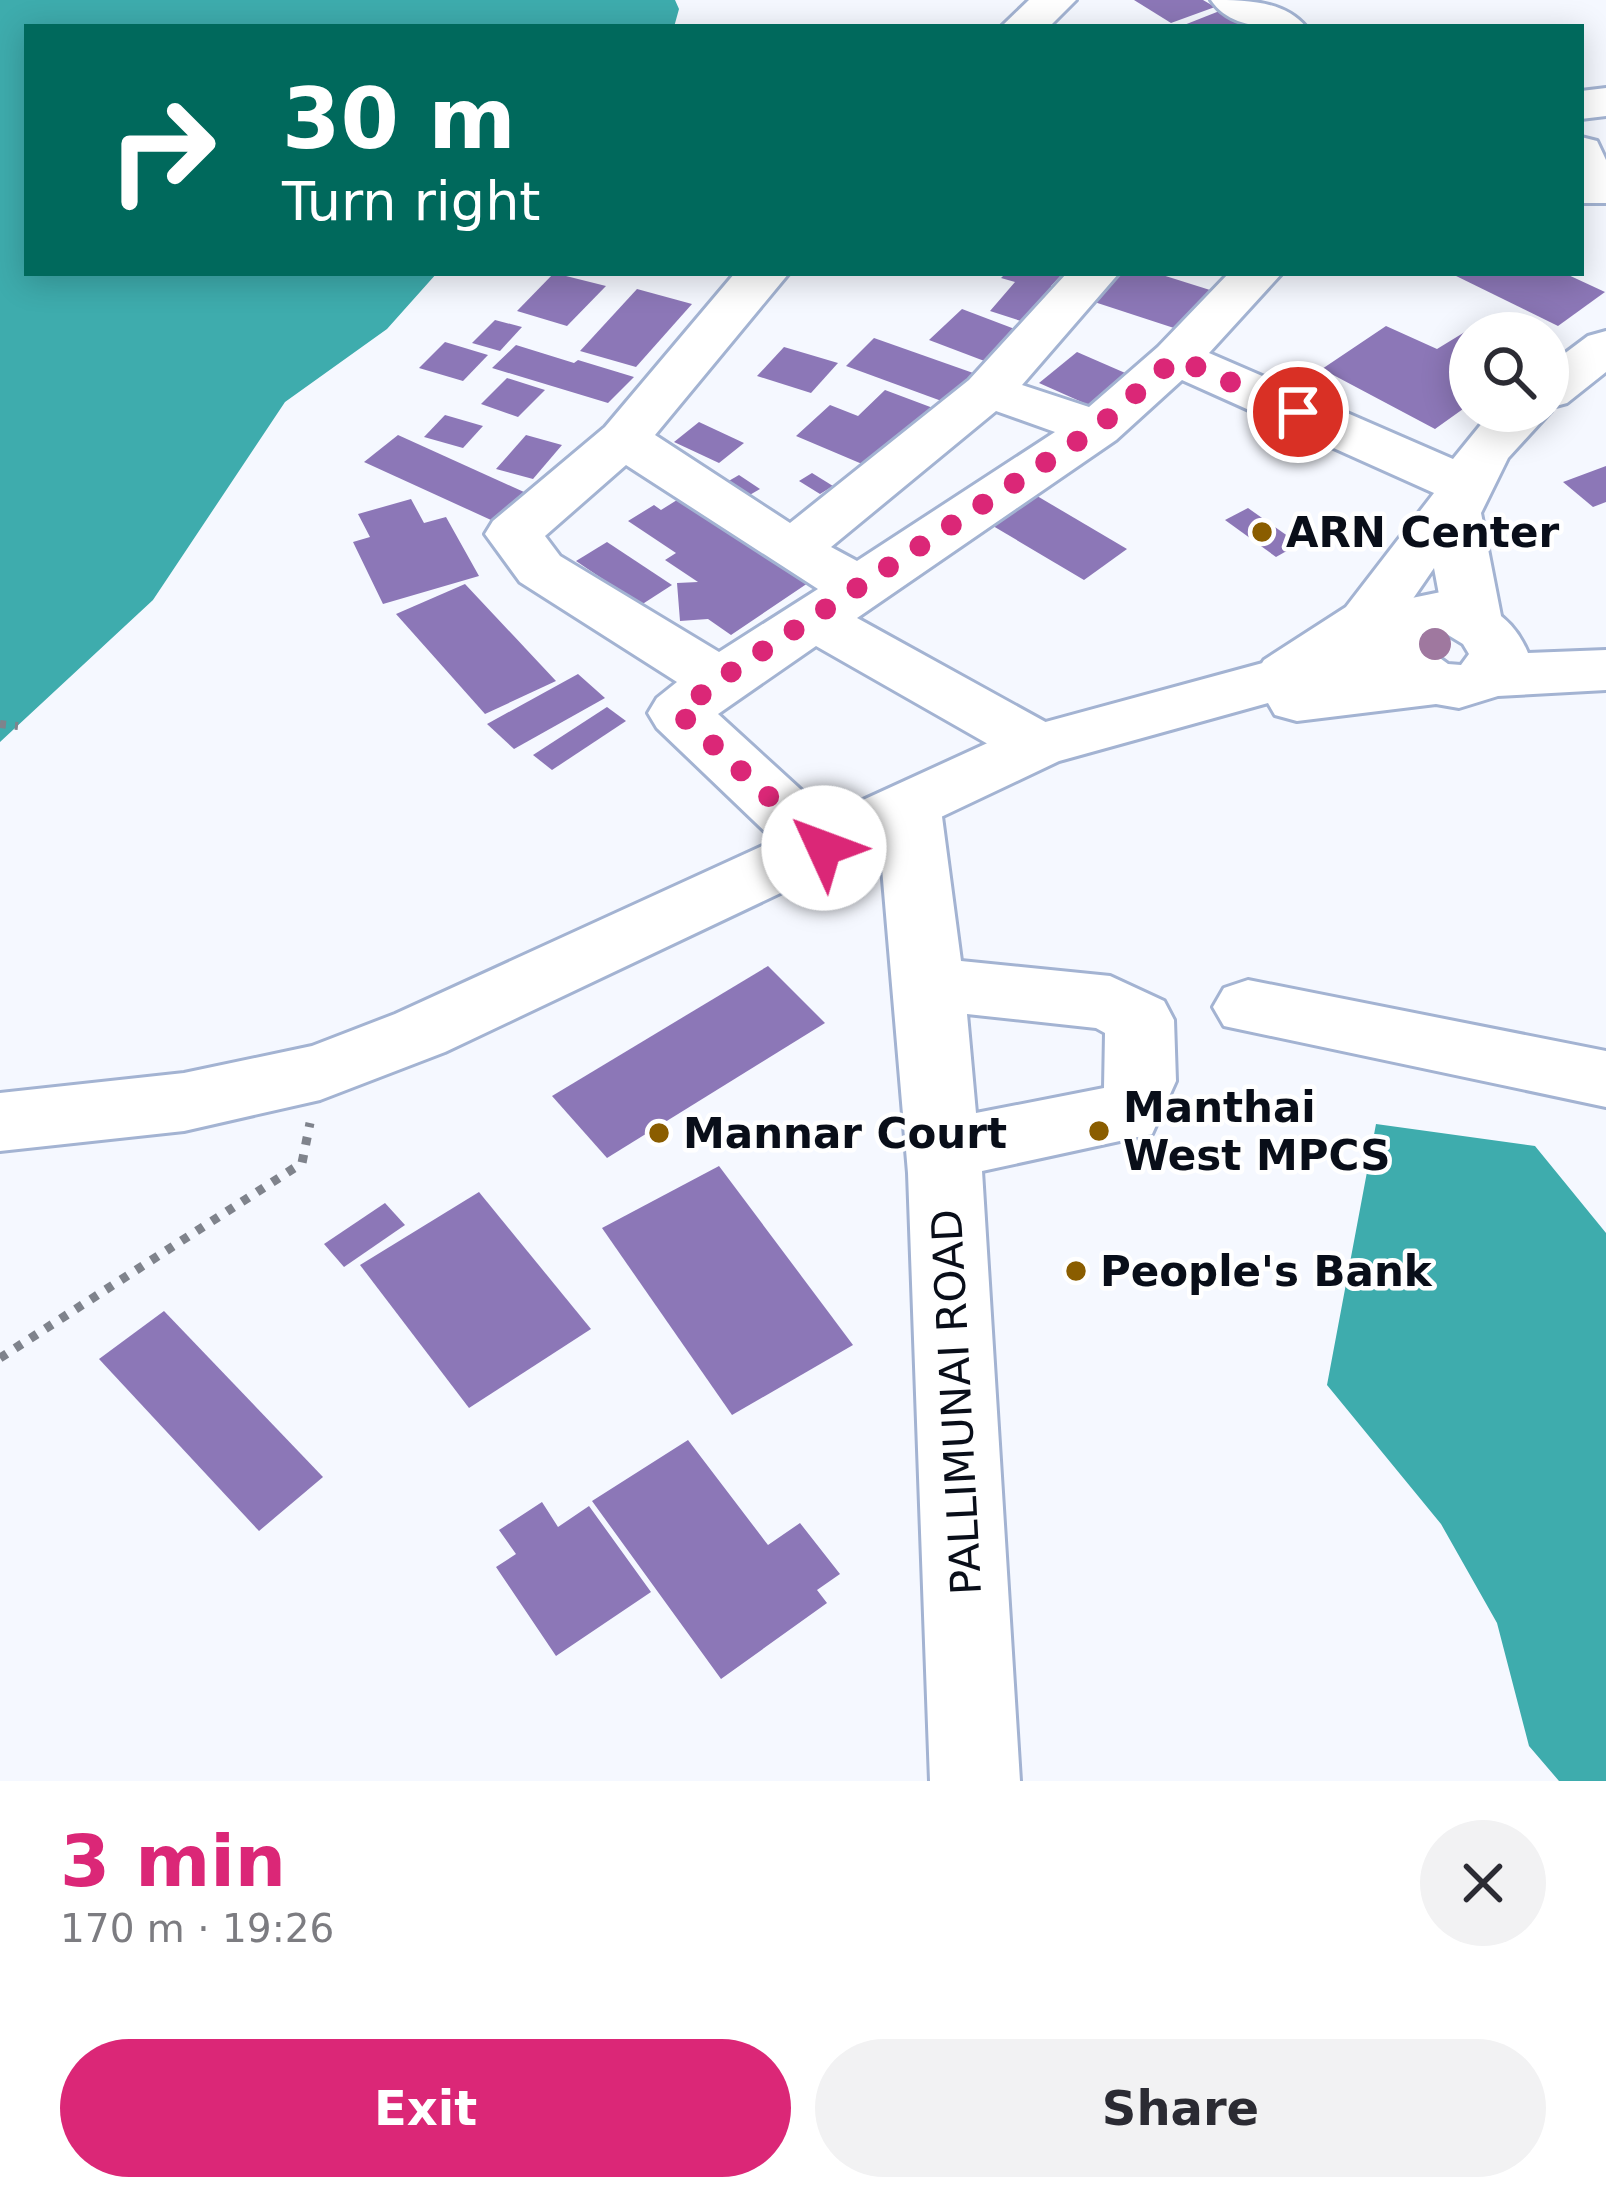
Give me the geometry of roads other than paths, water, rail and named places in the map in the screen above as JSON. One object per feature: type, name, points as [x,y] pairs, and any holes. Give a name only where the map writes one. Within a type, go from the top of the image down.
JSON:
[{"type":"main road","points":[[1027,24],[1055,0]]},
{"type":"main road","points":[[1232,0],[1278,24]]},
{"type":"main road","points":[[719,680],[540,569],[513,534],[623,439],[761,276]]},
{"type":"main road","points":[[792,550],[988,392],[1091,276]]},
{"type":"main road","points":[[824,848],[679,713],[719,680],[1097,428],[1176,358],[1254,276]]},
{"type":"main road","points":[[1569,376],[1606,347]]},
{"type":"main road","points":[[1176,358],[1457,499]]},
{"type":"main road","points":[[988,392],[1097,428]]},
{"type":"main road","points":[[1272,681],[1367,621],[1501,432]]},
{"type":"main road","points":[[623,439],[792,550],[837,604],[1038,745]]},
{"type":"main road","points":[[1457,499],[1397,626],[1399,664],[1470,652],[1606,643]]},
{"type":"main road","points":[[1457,499],[1470,652]]},
{"type":"main road","points":[[0,1122],[184,1102],[320,1072],[420,1033],[1038,745],[1312,670],[1397,626]]},
{"type":"main road","points":[[1121,721],[1470,652],[1606,670]]},
{"type":"main road","name":"PALLIMUNAI ROAD","points":[[908,809],[932,984],[944,1149],[975,1781]]},
{"type":"main road","points":[[932,984],[1110,1004],[1138,1020],[1141,1087],[1139,1101],[1127,1113],[944,1149]]},
{"type":"main road","points":[[1248,1007],[1606,1078]]},
{"type":"water","points":[[0,0],[675,0],[679,9],[675,24],[24,24],[24,276],[434,276],[387,329],[285,402],[153,600],[0,742]]},
{"type":"water","points":[[1376,1124],[1535,1146],[1606,1233],[1606,1781],[1559,1781],[1529,1746],[1497,1623],[1441,1524],[1327,1385]]},
{"type":"place","name":"ARN Center","points":[[1262,532]]},
{"type":"place","name":"Manthai West MPCS","points":[[1099,1131]]},
{"type":"place","name":"Mannar Court","points":[[659,1133]]},
{"type":"place","name":"People's Bank","points":[[1076,1271]]}]
